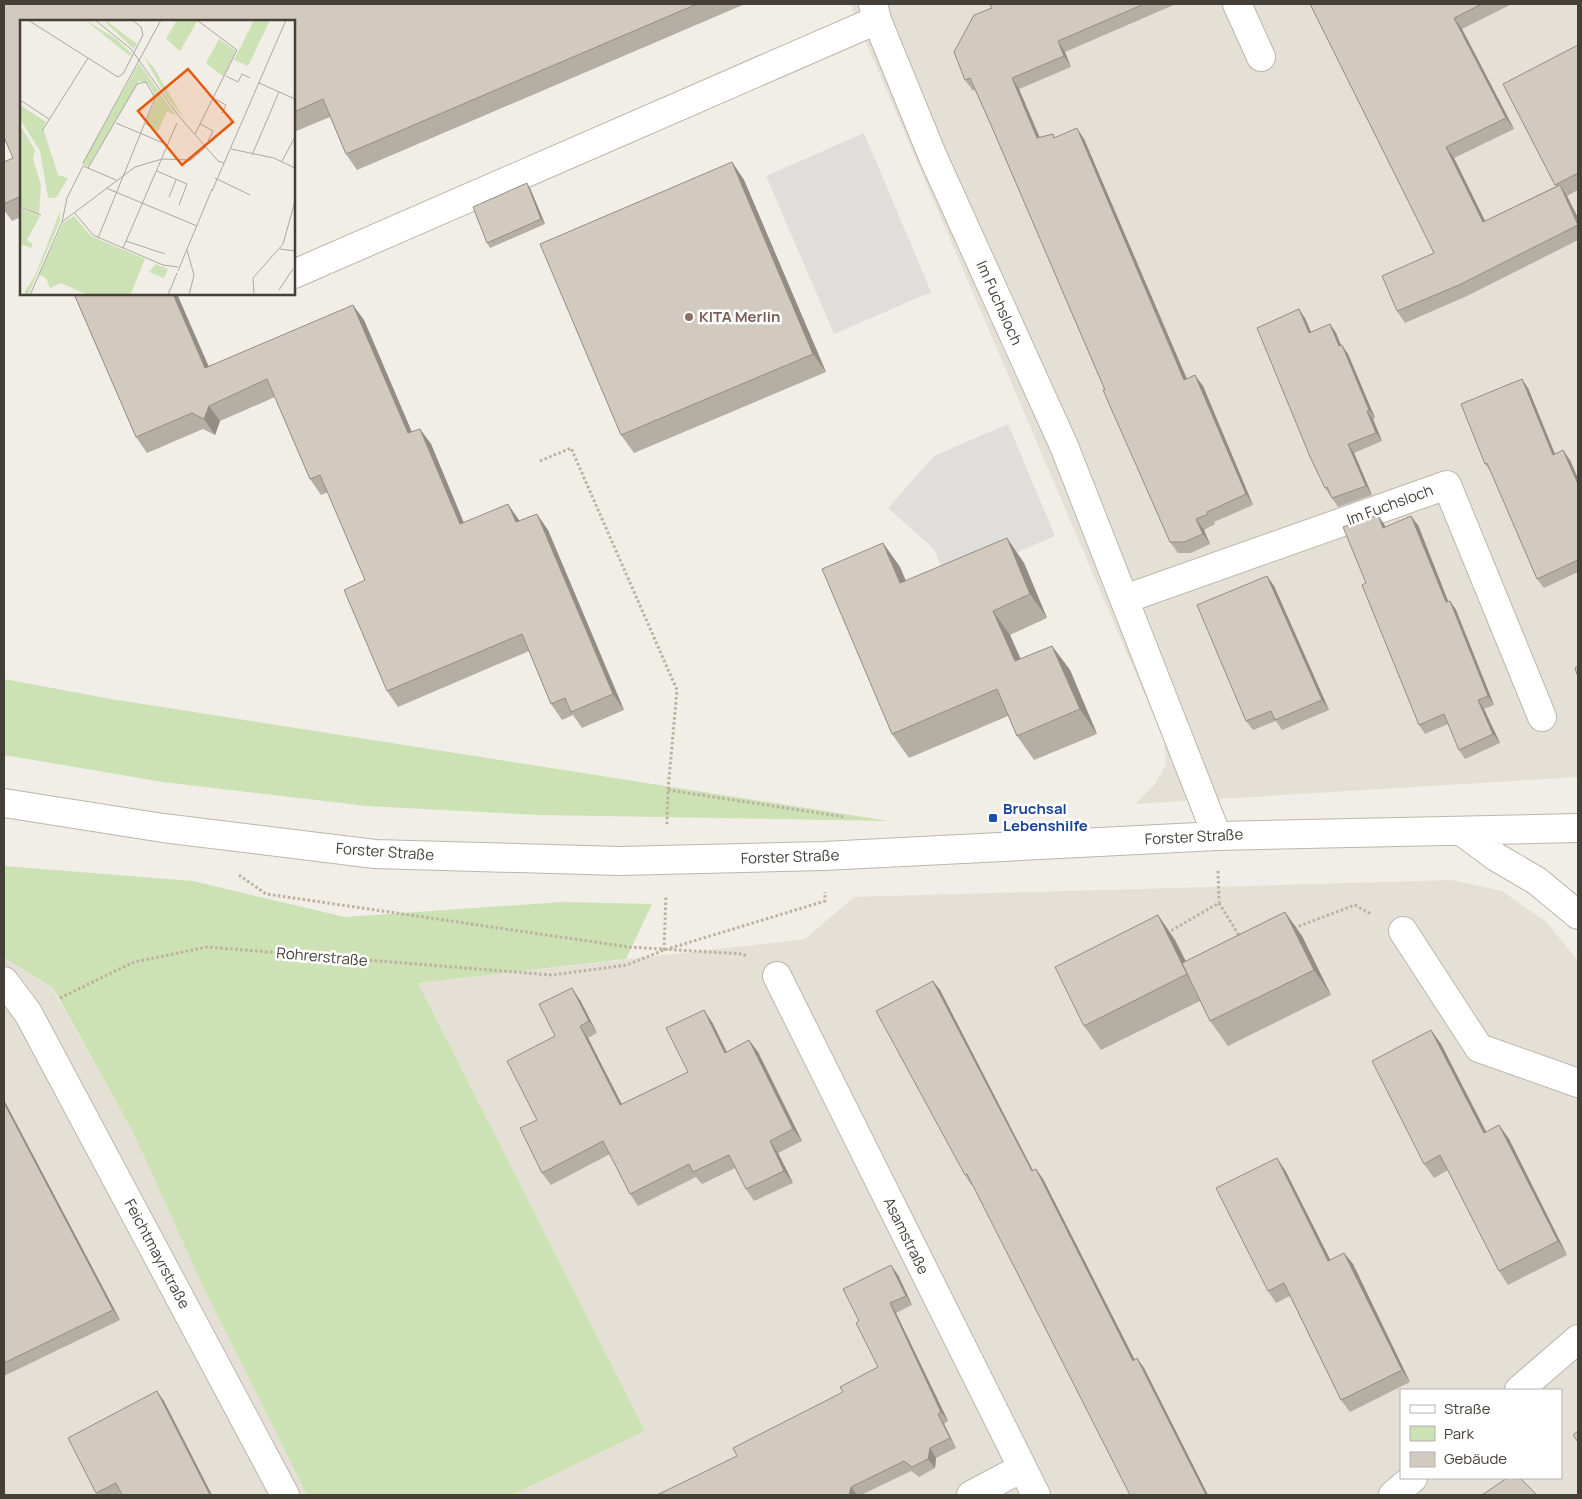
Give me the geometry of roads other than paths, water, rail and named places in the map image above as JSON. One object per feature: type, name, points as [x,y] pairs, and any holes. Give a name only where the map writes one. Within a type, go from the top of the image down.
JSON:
[{"type":"street","points":[[1237,4],[1261,57]]},
{"type":"street","points":[[295,274],[875,8]]},
{"type":"street","name":"Im Fuchsloch","points":[[875,8],[933,157],[1064,446],[1217,836]]},
{"type":"street","name":"Im Fuchsloch","points":[[1125,600],[1447,485],[1542,717]]},
{"type":"street","name":"Forster Straße","points":[[4,803],[164,828],[375,854],[619,861],[844,856],[1318,832],[1578,828]]},
{"type":"street","points":[[1461,831],[1496,857],[1537,881],[1578,915]]},
{"type":"street","points":[[1403,931],[1479,1048],[1578,1083]]},
{"type":"street","name":"Asamstraße","points":[[777,976],[1036,1495]]},
{"type":"street","name":"Feichtmayrstraße","points":[[4,981],[28,1013],[285,1495]]},
{"type":"street","points":[[1520,1389],[1578,1339]]},
{"type":"street","points":[[971,1495],[1022,1468]]},
{"type":"street","points":[[1393,1495],[1411,1479]]},
{"type":"place","name":"KITA Merlin","points":[[689,317]]},
{"type":"place","name":"Bruchsal Lebenshilfe","points":[[993,818]]}]
